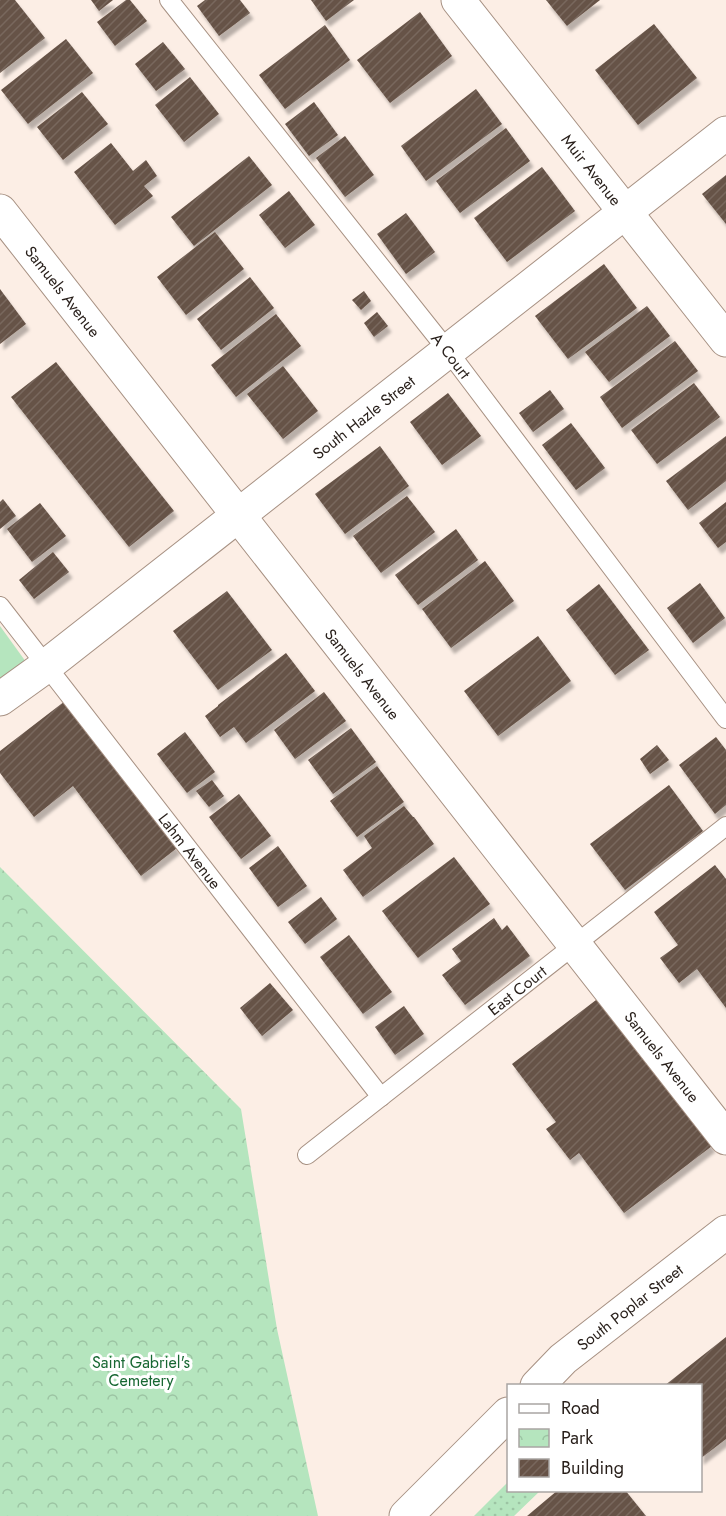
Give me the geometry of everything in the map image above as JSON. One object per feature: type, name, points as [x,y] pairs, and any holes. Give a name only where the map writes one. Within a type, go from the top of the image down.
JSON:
[{"type":"street","name":"Muir Avenue","points":[[458,0],[726,340]]},
{"type":"street","name":"South Hazle Street","points":[[0,699],[46,666],[726,133]]},
{"type":"street","name":"Samuels Avenue","points":[[0,211],[726,1138]]},
{"type":"street","name":"South Poplar Street","points":[[539,1384],[563,1359],[726,1232]]},
{"type":"street","points":[[406,1516],[507,1415]]},
{"type":"lane","name":"A Court","points":[[169,0],[448,351],[726,718]]},
{"type":"lane","name":"Lahm Avenue","points":[[0,606],[381,1097]]},
{"type":"lane","name":"East Court","points":[[307,1155],[726,826]]},
{"type":"green space","points":[[0,626],[26,662],[0,682]]},
{"type":"green space","name":"Saint Gabriel's Cemetery","points":[[0,867],[241,1109],[277,1329],[318,1516],[0,1516]]},
{"type":"green space","points":[[507,1483],[507,1492],[539,1492],[514,1516],[474,1516]]},
{"type":"building","points":[[0,0],[15,0],[45,38],[0,73]]},
{"type":"building","points":[[91,0],[113,0],[99,11]]},
{"type":"building","points":[[126,0],[130,0],[147,21],[115,46],[97,22]]},
{"type":"building","points":[[205,0],[240,0],[250,13],[219,36],[197,6]]},
{"type":"building","points":[[311,0],[354,0],[326,21]]},
{"type":"building","points":[[546,0],[600,0],[567,26]]},
{"type":"building","points":[[420,12],[452,56],[390,103],[357,60]]},
{"type":"building","points":[[654,24],[697,78],[638,125],[595,70]]},
{"type":"building","points":[[325,25],[350,60],[285,109],[259,75]]},
{"type":"building","points":[[66,39],[93,73],[28,124],[1,90]]},
{"type":"building","points":[[163,42],[185,69],[156,91],[135,64]]},
{"type":"building","points":[[190,77],[219,114],[184,142],[155,105]]},
{"type":"building","points":[[476,89],[502,124],[426,181],[401,146]]},
{"type":"building","points":[[82,92],[108,124],[63,160],[37,127]]},
{"type":"building","points":[[314,102],[338,135],[309,156],[285,124]]},
{"type":"building","points":[[506,128],[530,161],[460,213],[436,181]]},
{"type":"building","points":[[345,136],[374,175],[345,197],[316,158]]},
{"type":"building","points":[[111,143],[133,171],[146,160],[157,176],[144,186],[153,196],[115,225],[74,172]]},
{"type":"building","points":[[249,156],[272,185],[194,246],[171,217]]},
{"type":"building","points":[[542,167],[575,211],[507,262],[474,218]]},
{"type":"building","points":[[726,175],[726,224],[702,194]]},
{"type":"building","points":[[289,191],[315,225],[285,248],[259,215]]},
{"type":"building","points":[[406,213],[435,252],[406,274],[377,234]]},
{"type":"building","points":[[215,232],[244,269],[186,315],[157,277]]},
{"type":"building","points":[[604,264],[637,308],[568,359],[535,316]]},
{"type":"building","points":[[250,277],[274,308],[221,350],[197,319]]},
{"type":"building","points":[[0,289],[26,324],[0,344]]},
{"type":"building","points":[[364,291],[371,301],[361,310],[352,300]]},
{"type":"building","points":[[647,306],[670,336],[609,382],[585,352]]},
{"type":"building","points":[[377,312],[388,326],[374,337],[364,323]]},
{"type":"building","points":[[276,314],[301,346],[236,397],[211,365]]},
{"type":"building","points":[[675,341],[698,371],[622,428],[600,397]]},
{"type":"building","points":[[56,362],[174,511],[129,547],[11,397]]},
{"type":"building","points":[[283,366],[318,411],[283,439],[247,394]]},
{"type":"building","points":[[694,383],[720,417],[657,464],[631,430]]},
{"type":"building","points":[[550,390],[564,409],[533,432],[519,413]]},
{"type":"building","points":[[448,393],[481,436],[442,465],[410,422]]},
{"type":"building","points":[[571,423],[605,468],[576,490],[542,445]]},
{"type":"building","points":[[726,436],[726,481],[688,510],[666,481]]},
{"type":"building","points":[[380,446],[409,486],[345,534],[315,494]]},
{"type":"building","points":[[407,496],[435,532],[381,573],[353,536]]},
{"type":"building","points":[[3,499],[16,516],[0,529],[0,502]]},
{"type":"building","points":[[726,502],[726,542],[718,548],[699,523]]},
{"type":"building","points":[[40,503],[66,536],[32,562],[7,529]]},
{"type":"building","points":[[456,529],[478,560],[418,605],[395,575]]},
{"type":"building","points":[[53,552],[69,572],[34,599],[19,580]]},
{"type":"building","points":[[485,561],[514,601],[451,648],[422,609]]},
{"type":"building","points":[[700,583],[725,618],[693,643],[667,608]]},
{"type":"building","points":[[599,584],[649,650],[615,675],[566,610]]},
{"type":"building","points":[[227,591],[272,650],[218,690],[173,631]]},
{"type":"building","points":[[538,636],[571,681],[498,736],[464,691]]},
{"type":"building","points":[[286,653],[315,691],[246,743],[234,727],[220,737],[205,716]]},
{"type":"building","points":[[324,692],[346,721],[295,759],[274,730]]},
{"type":"building","points":[[65,701],[177,848],[141,876],[73,786],[34,817],[0,773],[0,751]]},
{"type":"building","points":[[351,728],[376,762],[333,794],[308,760]]},
{"type":"building","points":[[185,732],[215,772],[187,793],[157,754]]},
{"type":"building","points":[[716,737],[726,750],[726,805],[715,814],[679,765]]},
{"type":"building","points":[[657,745],[669,760],[650,774],[640,759]]},
{"type":"building","points":[[377,766],[404,802],[357,837],[330,801]]},
{"type":"building","points":[[212,780],[224,796],[209,807],[196,791]]},
{"type":"building","points":[[669,785],[703,831],[625,890],[590,844]]},
{"type":"building","points":[[239,794],[271,836],[241,859],[209,817]]},
{"type":"building","points":[[404,806],[434,844],[363,897],[343,870],[372,848],[364,836]]},
{"type":"building","points":[[278,846],[307,886],[278,907],[249,868]]},
{"type":"building","points":[[454,857],[490,904],[418,958],[382,911]]},
{"type":"building","points":[[715,865],[726,879],[726,1008],[697,969],[679,983],[660,958],[678,945],[654,912]]},
{"type":"building","points":[[321,897],[337,919],[305,944],[288,922]]},
{"type":"building","points":[[494,918],[502,930],[507,925],[530,956],[465,1005],[442,975],[461,961],[452,949]]},
{"type":"building","points":[[349,935],[392,992],[363,1014],[320,957]]},
{"type":"building","points":[[270,983],[293,1010],[262,1036],[240,1008]]},
{"type":"building","points":[[600,997],[712,1146],[624,1213],[579,1153],[570,1160],[546,1129],[556,1122],[512,1064]]},
{"type":"building","points":[[404,1006],[424,1034],[395,1055],[375,1027]]},
{"type":"building","points":[[726,1337],[726,1439],[702,1457],[702,1384],[667,1384]]},
{"type":"building","points":[[556,1492],[627,1492],[646,1516],[527,1516]]}]
